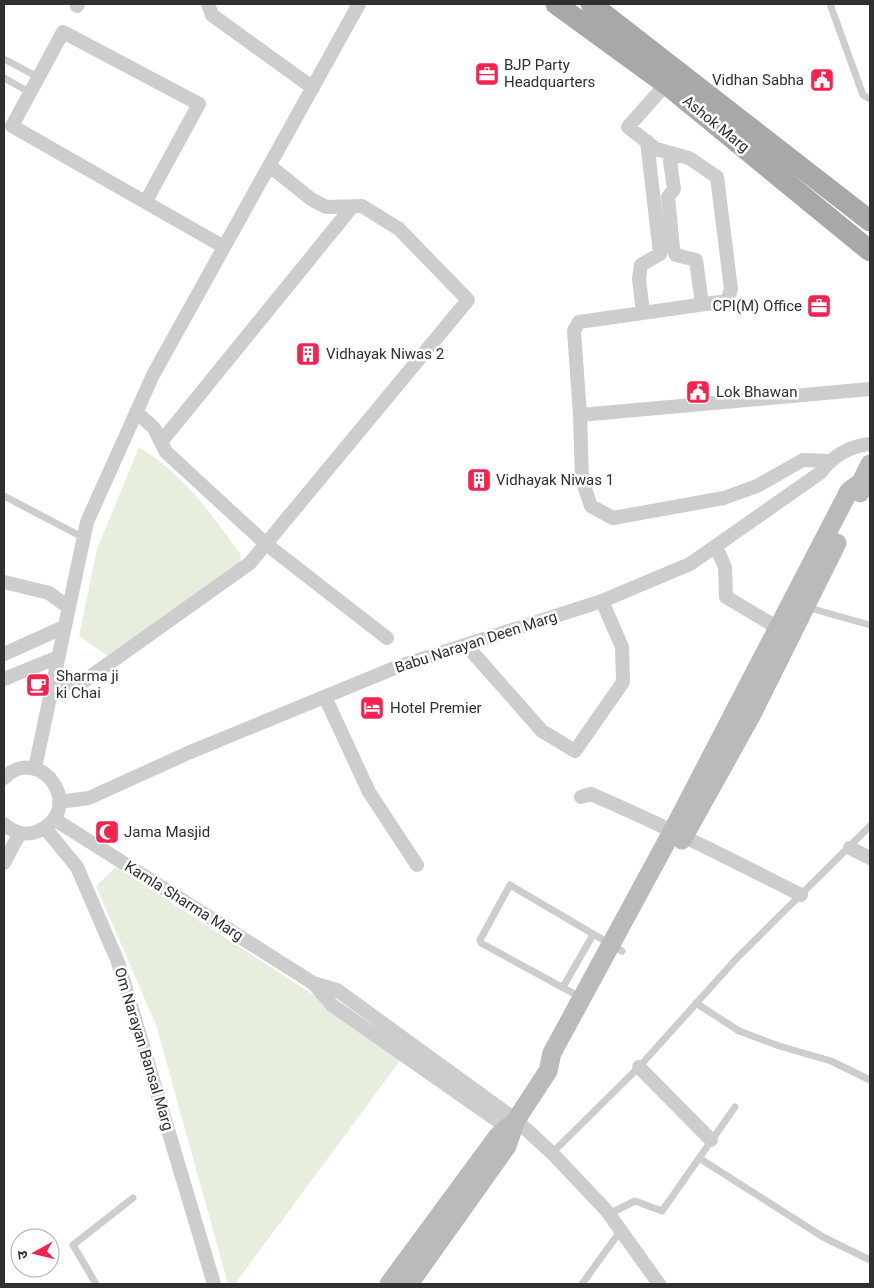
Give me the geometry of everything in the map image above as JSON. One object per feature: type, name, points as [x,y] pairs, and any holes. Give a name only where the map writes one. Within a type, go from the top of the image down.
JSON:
[{"type":"main road","name":"Ashok Marg","points":[[556,4],[672,77],[870,221]]},
{"type":"main road","name":"Ashok Marg","points":[[591,4],[870,251]]},
{"type":"street","points":[[208,4],[212,15],[313,88]]},
{"type":"street","points":[[35,768],[56,658],[87,522],[153,375],[359,4]]},
{"type":"street","points":[[146,201],[199,104],[63,32],[12,126],[224,247]]},
{"type":"street","points":[[672,77],[628,127],[656,149],[689,158],[718,178],[731,290],[727,301],[579,322],[574,331],[582,480],[591,506],[614,518],[724,498],[757,486],[803,460],[829,461]]},
{"type":"street","points":[[643,312],[639,279],[641,265],[660,254],[647,141]]},
{"type":"street","points":[[669,154],[674,189],[668,197],[673,249],[676,255],[696,260],[702,304]]},
{"type":"street","points":[[52,683],[80,684],[250,564],[468,300],[399,229],[362,206],[352,208],[326,207],[311,199],[270,166]]},
{"type":"street","points":[[161,442],[352,208]]},
{"type":"street","points":[[580,415],[870,389]]},
{"type":"street","points":[[136,412],[154,428],[166,452],[266,544],[387,638]]},
{"type":"street","name":"Babu Narayan Deen Marg","points":[[60,802],[89,798],[188,753],[397,667],[602,601],[690,564],[820,473],[829,461],[856,445],[870,444]]},
{"type":"street","points":[[389,1284],[497,1137],[512,1124],[548,1071],[560,1062],[617,948],[799,605],[849,491],[861,482],[870,464]]},
{"type":"street","points":[[716,546],[725,567],[726,597],[785,632]]},
{"type":"street","points":[[4,582],[49,593],[68,607]]},
{"type":"street","points":[[466,645],[542,731],[575,750],[623,682],[622,646],[602,601]]},
{"type":"street","points":[[4,654],[64,628]]},
{"type":"street","points":[[4,678],[56,658]]},
{"type":"street","points":[[325,697],[369,792],[417,864]]},
{"type":"street","points":[[4,778],[10,772],[22,768],[35,768],[46,774],[53,781],[58,790],[60,802],[49,824],[31,834],[20,833],[4,824]]},
{"type":"street","points":[[581,797],[591,794],[679,833],[801,895]]},
{"type":"street","name":"Kamla Sharma Marg","points":[[49,824],[313,983],[332,1005],[410,1051],[552,1153],[609,1214],[659,1284]]},
{"type":"street","name":"Om Narayan Bansal Marg","points":[[49,824],[77,867],[118,962],[214,1284]]},
{"type":"street","points":[[4,862],[20,833]]},
{"type":"street","points":[[850,848],[870,858]]},
{"type":"street","points":[[548,1071],[552,1053],[583,998],[617,948]]},
{"type":"street","points":[[639,1067],[712,1140]]},
{"type":"street","points":[[409,1284],[507,1146],[512,1124]]},
{"type":"lane","points":[[830,4],[863,94],[870,100]]},
{"type":"lane","points":[[4,59],[38,77]]},
{"type":"lane","points":[[4,78],[30,93]]},
{"type":"lane","points":[[4,496],[84,538]]},
{"type":"lane","points":[[799,605],[870,625]]},
{"type":"lane","points":[[552,1153],[639,1067],[737,958],[850,848],[870,826]]},
{"type":"lane","points":[[583,998],[481,944],[480,940],[510,885],[617,948]]},
{"type":"lane","points":[[563,987],[593,935]]},
{"type":"lane","points":[[696,1003],[739,1031],[779,1046],[831,1061],[870,1080]]},
{"type":"lane","points":[[609,1214],[635,1201],[662,1211],[735,1107]]},
{"type":"lane","points":[[699,1158],[823,1237],[870,1260]]},
{"type":"lane","points":[[96,1284],[73,1245],[133,1198]]},
{"type":"lane","points":[[582,1284],[621,1230]]},
{"type":"green space","points":[[139,447],[171,471],[196,496],[241,555],[240,564],[108,656],[79,636],[97,549]]},
{"type":"green space","points":[[116,867],[405,1054],[235,1284],[228,1284],[156,1025],[96,886]]},
{"type":"place","name":"BJP Party Headquarters","points":[[487,74]]},
{"type":"place","name":"Vidhan Sabha","points":[[822,80]]},
{"type":"place","name":"CPI(M) Office","points":[[819,306]]},
{"type":"place","name":"Vidhayak Niwas 2","points":[[308,354]]},
{"type":"place","name":"Lok Bhawan","points":[[698,392]]},
{"type":"place","name":"Vidhayak Niwas 1","points":[[479,480]]},
{"type":"place","name":"Sharma ji ki Chai","points":[[38,685]]},
{"type":"place","name":"Hotel Premier","points":[[372,708]]},
{"type":"place","name":"Jama Masjid","points":[[107,832]]}]
